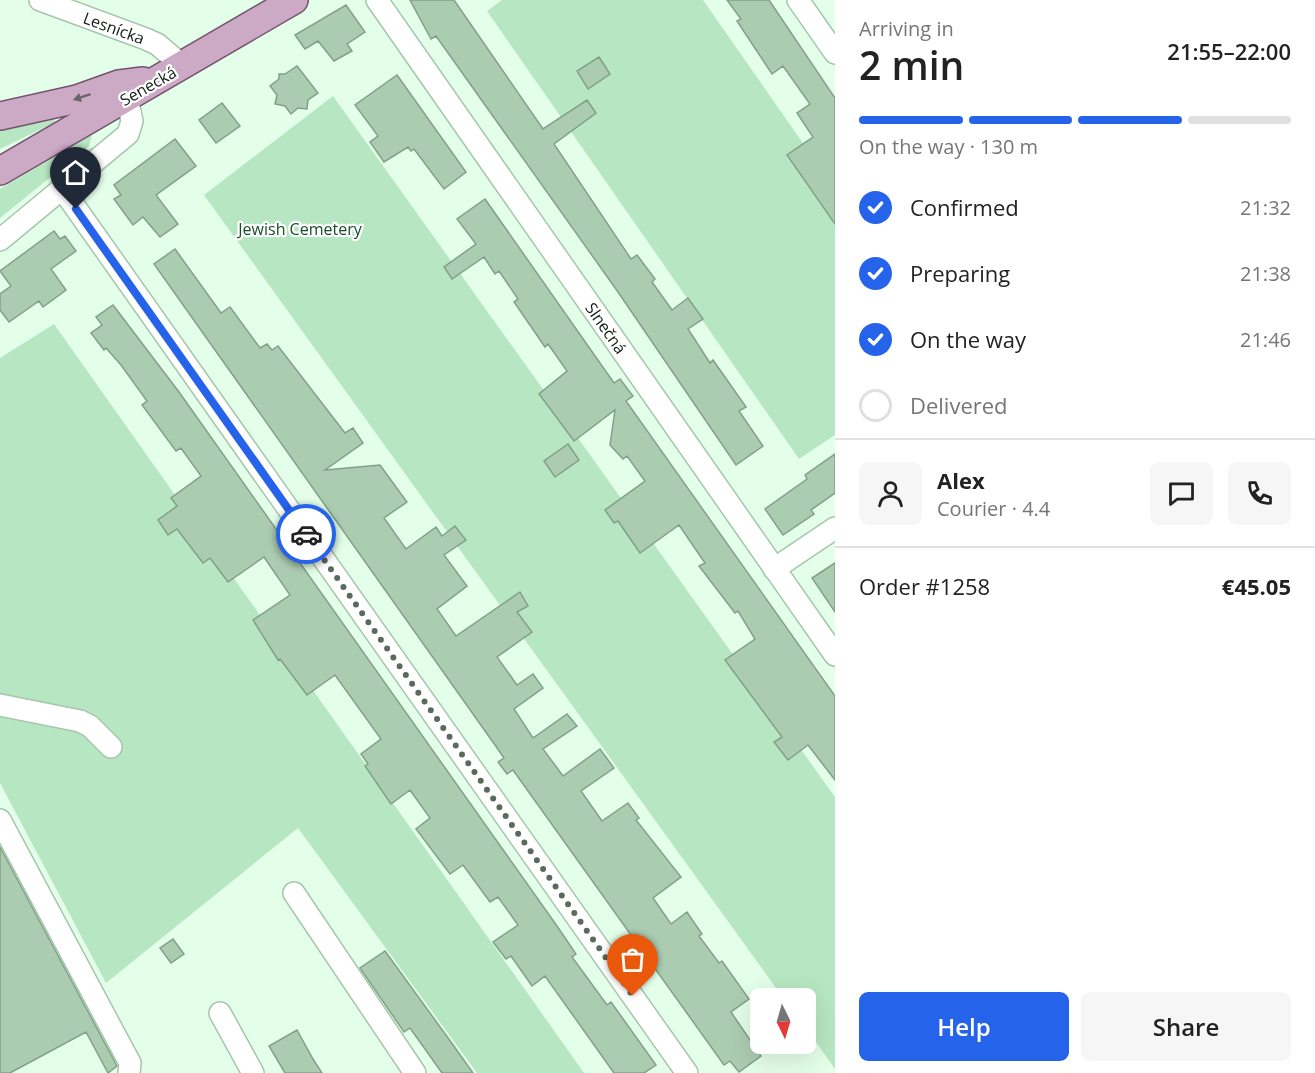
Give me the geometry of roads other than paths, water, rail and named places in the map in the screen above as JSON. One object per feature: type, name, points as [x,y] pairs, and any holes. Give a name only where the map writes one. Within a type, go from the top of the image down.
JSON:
[{"type":"main road","name":"Senecká","points":[[0,171],[294,0]]},
{"type":"main road","points":[[0,116],[77,99],[119,84],[159,80]]},
{"type":"street","name":"Lesnícka","points":[[40,0],[157,44],[183,66]]},
{"type":"street","name":"Slnečná","points":[[377,0],[835,655]]},
{"type":"street","points":[[798,0],[835,53]]},
{"type":"street","points":[[0,240],[128,134],[132,121],[127,98]]},
{"type":"street","points":[[63,190],[687,1073]]},
{"type":"street","points":[[774,569],[835,528]]},
{"type":"street","points":[[0,705],[80,721],[90,726],[111,747]]},
{"type":"street","points":[[0,820],[130,1063],[129,1073]]},
{"type":"street","points":[[294,893],[415,1073]]},
{"type":"street","points":[[220,1013],[253,1073]]},
{"type":"park label","name":"Jewish Cemetery","points":[[300,229]]}]
